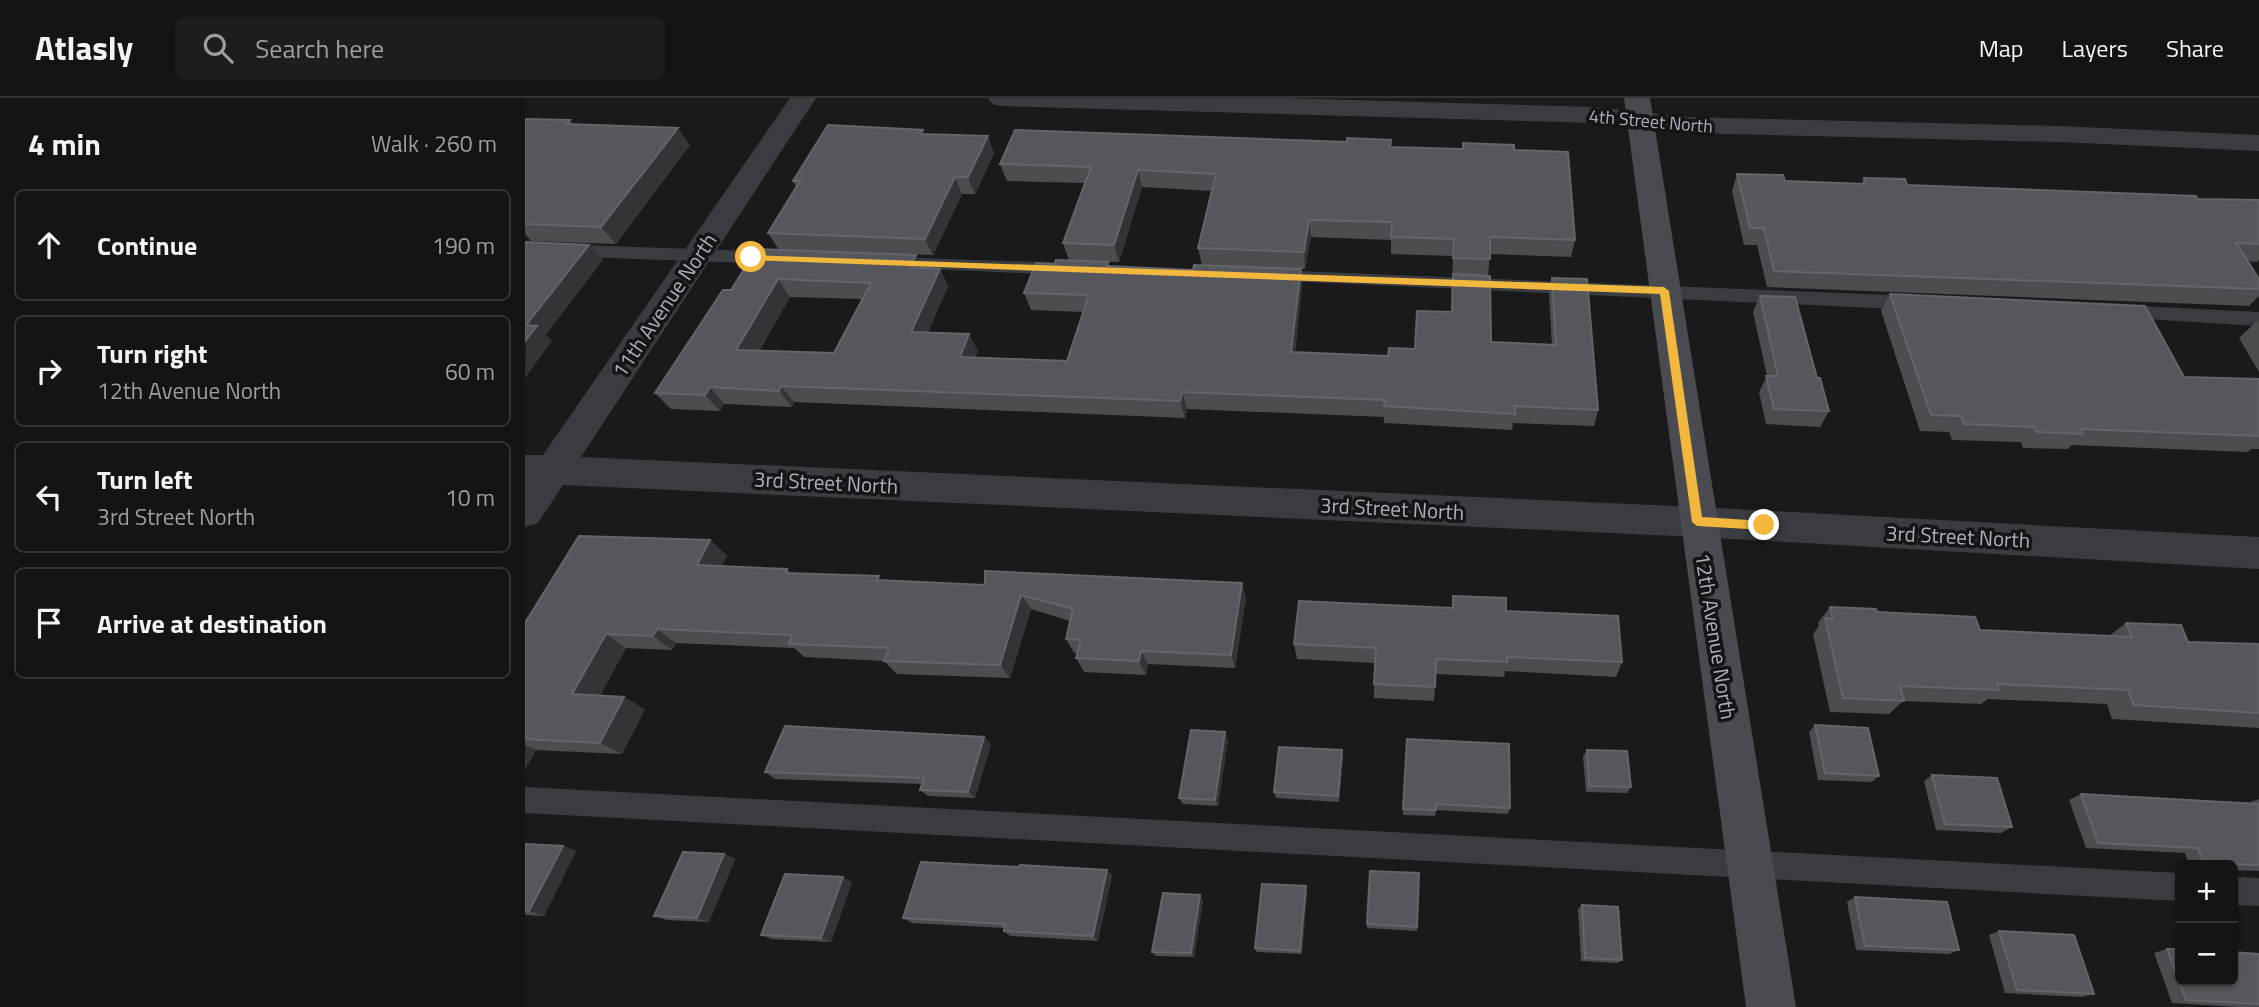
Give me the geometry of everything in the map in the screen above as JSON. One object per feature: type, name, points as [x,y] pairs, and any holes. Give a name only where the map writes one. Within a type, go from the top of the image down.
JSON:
[{"type":"main road","name":"12th Avenue North","points":[[1638,109],[1697,522],[1771,1007]]},
{"type":"street","name":"11th Avenue North","points":[[525,512],[539,469],[698,255],[803,98]]},
{"type":"street","name":"4th Street North","points":[[1001,98],[1594,115],[1638,109],[1688,125],[2059,134],[2259,143]]},
{"type":"street","name":"3rd Street North","points":[[539,469],[1697,522],[2259,553]]},
{"type":"lane","points":[[525,249],[807,259]]},
{"type":"lane","points":[[876,262],[1084,270]]},
{"type":"lane","points":[[1251,275],[1938,304]]},
{"type":"lane","points":[[2099,312],[2259,319]]},
{"type":"lane","points":[[525,800],[2175,887]]},
{"type":"lane","points":[[2238,891],[2259,892]]},
{"type":"building","points":[[525,119],[570,120],[567,124],[678,128],[601,227],[525,224]]},
{"type":"building","points":[[828,125],[923,130],[921,134],[988,136],[968,177],[955,177],[925,239],[768,233],[800,181],[793,181]]},
{"type":"building","points":[[1015,130],[1347,142],[1347,138],[1391,140],[1390,147],[1463,149],[1463,143],[1514,145],[1514,150],[1568,152],[1575,240],[1490,237],[1490,259],[1453,258],[1454,239],[1391,237],[1392,222],[1309,220],[1304,252],[1198,248],[1216,174],[1138,170],[1114,245],[1063,243],[1091,167],[1000,164]]},
{"type":"building","points":[[1737,174],[1783,175],[1785,181],[1866,184],[1864,178],[1905,179],[1907,185],[2259,200],[2259,244],[2236,243],[2259,279],[2259,289],[1774,271],[1764,228],[1750,228]]},
{"type":"building","points":[[525,242],[589,245],[526,325],[537,326],[525,341]]},
{"type":"building","points":[[757,249],[916,255],[910,267],[940,269],[911,332],[969,334],[960,357],[1067,361],[1089,295],[1024,293],[1036,263],[1055,264],[1056,260],[1108,262],[1107,266],[1193,270],[1194,265],[1301,269],[1291,352],[1388,356],[1389,348],[1415,349],[1417,311],[1452,312],[1453,274],[1490,276],[1491,342],[1556,345],[1552,278],[1587,279],[1598,410],[1515,406],[1515,414],[1384,406],[1385,400],[1182,392],[1180,401],[781,386],[779,391],[710,387],[705,395],[655,393],[723,290],[731,290]],"holes":[[[778,279],[871,283],[834,353],[736,350]]]},
{"type":"building","points":[[1890,294],[2145,306],[2184,377],[2259,379],[2259,436],[2080,429],[2083,434],[2037,432],[2035,427],[1964,424],[1961,416],[1931,415]]},
{"type":"building","points":[[1760,296],[1795,297],[1829,411],[1774,409],[1766,376],[1778,376]]},
{"type":"building","points":[[579,536],[710,540],[697,565],[787,569],[785,573],[879,576],[877,580],[985,585],[985,571],[1242,583],[1231,655],[1141,651],[1139,661],[1076,658],[1081,640],[1066,639],[1073,609],[1021,595],[1000,665],[884,661],[889,648],[789,644],[792,635],[657,629],[653,636],[606,634],[572,694],[624,697],[600,743],[525,739],[525,623]]},
{"type":"building","points":[[1453,596],[1506,598],[1506,611],[1618,616],[1622,662],[1507,657],[1507,662],[1436,659],[1435,687],[1374,684],[1376,648],[1294,644],[1299,601],[1453,608]]},
{"type":"building","points":[[1830,607],[1975,617],[1980,630],[2132,637],[2126,623],[2181,625],[2188,642],[2259,644],[2259,713],[2134,705],[2128,690],[1997,684],[1999,690],[1900,686],[1904,701],[1843,698],[1825,618],[1833,619]]},
{"type":"building","points":[[1815,725],[1868,728],[1879,776],[1825,773]]},
{"type":"building","points":[[785,726],[984,737],[968,792],[920,790],[924,778],[765,772]]},
{"type":"building","points":[[1191,730],[1225,732],[1215,800],[1179,798]]},
{"type":"building","points":[[1407,739],[1509,744],[1510,808],[1436,804],[1436,810],[1403,809]]},
{"type":"building","points":[[1279,747],[1342,750],[1338,796],[1274,792]]},
{"type":"building","points":[[1587,750],[1627,751],[1631,787],[1589,786]]},
{"type":"building","points":[[1932,775],[1997,778],[2012,827],[1945,824]]},
{"type":"building","points":[[2081,794],[2259,804],[2259,865],[2238,864],[2238,860],[2203,860],[2198,848],[2098,843]]},
{"type":"building","points":[[525,844],[563,846],[529,911],[525,911]]},
{"type":"building","points":[[683,852],[724,854],[697,918],[654,916]]},
{"type":"building","points":[[921,862],[1107,870],[1093,936],[1004,931],[1005,924],[903,918]]},
{"type":"building","points":[[1370,871],[1419,873],[1417,927],[1367,924]]},
{"type":"building","points":[[785,874],[843,877],[821,938],[761,935]]},
{"type":"building","points":[[1262,884],[1306,886],[1300,951],[1255,948]]},
{"type":"building","points":[[1163,893],[1200,895],[1191,953],[1152,952]]},
{"type":"building","points":[[1855,897],[1947,902],[1959,950],[1865,946]]},
{"type":"building","points":[[1582,905],[1618,907],[1622,960],[1585,958]]},
{"type":"building","points":[[1999,931],[2074,935],[2094,994],[2017,990]]},
{"type":"building","points":[[2167,949],[2175,949],[2175,970]]},
{"type":"building","points":[[2238,952],[2259,954],[2259,1004],[2186,1000],[2181,986],[2238,986]]},
{"type":"route","points":[[751,257],[1664,291],[1697,522],[1764,525]]}]
